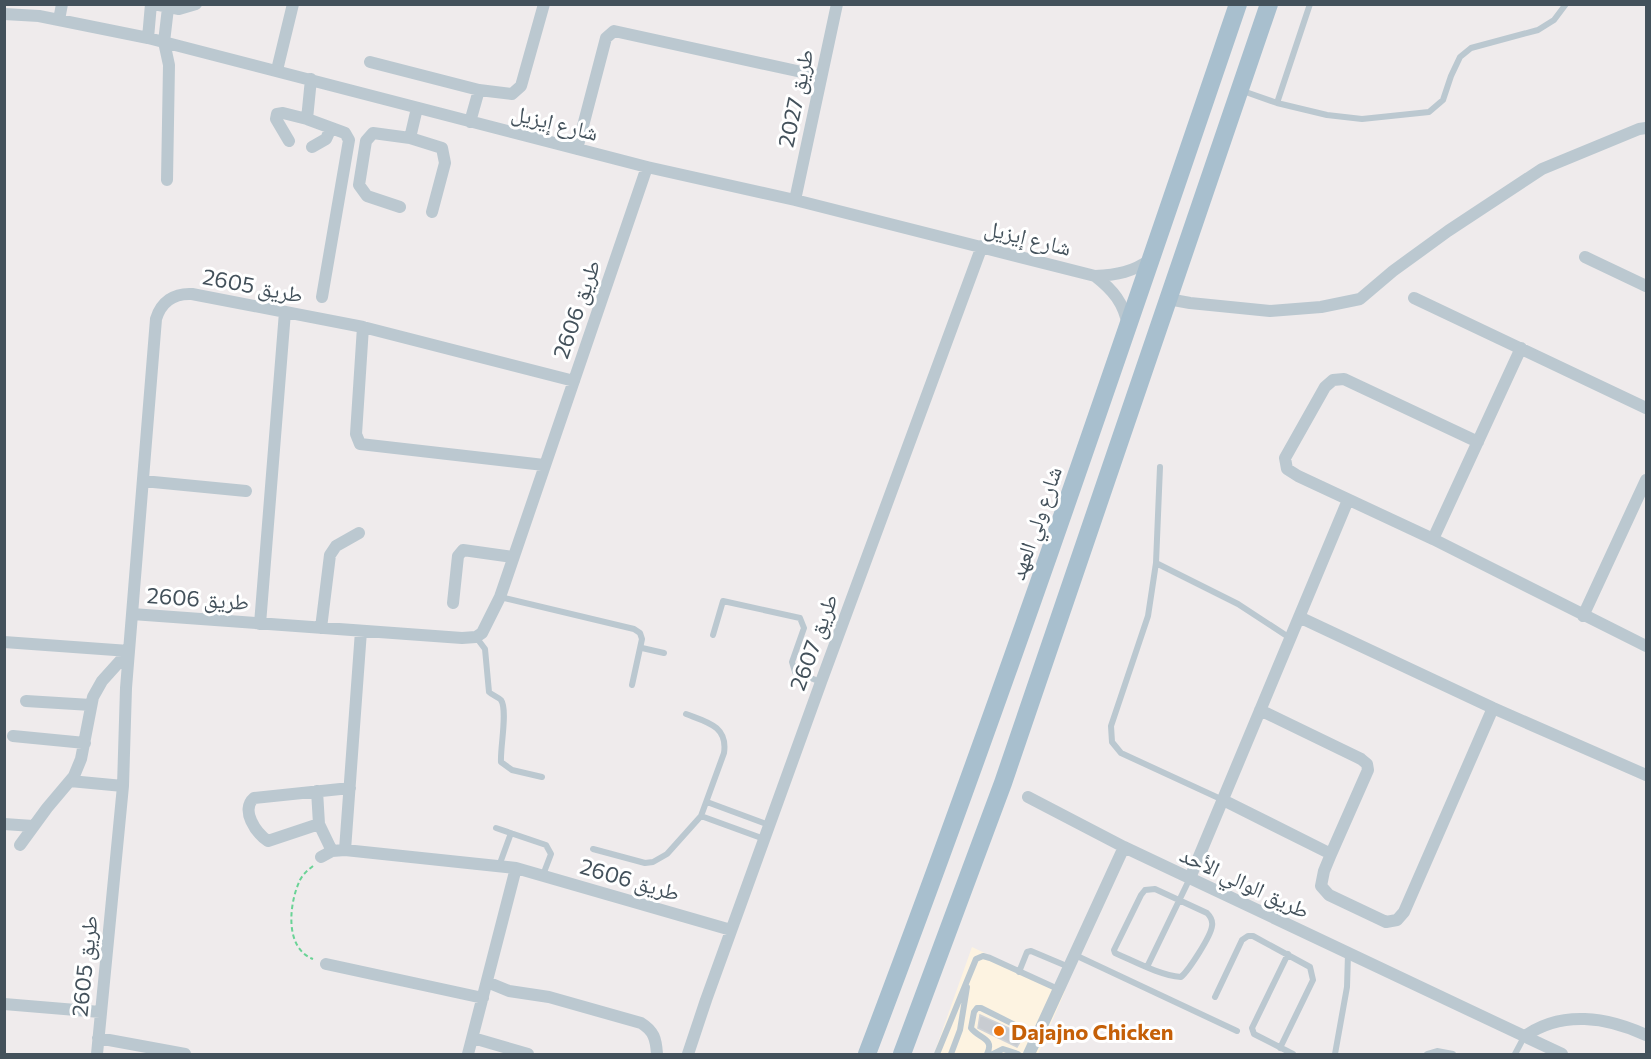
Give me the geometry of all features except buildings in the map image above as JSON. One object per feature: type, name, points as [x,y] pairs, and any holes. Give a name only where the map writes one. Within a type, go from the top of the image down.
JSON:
[{"type":"main road","name":"شارع ولي العهد","points":[[867,1054],[979,756],[1142,290],[1238,4]]},
{"type":"main road","points":[[902,1054],[1003,783],[1269,4]]},
{"type":"main road","points":[[1142,290],[1168,299]]},
{"type":"main road","points":[[878,1054],[902,986],[906,954]]},
{"type":"street","points":[[59,20],[62,4]]},
{"type":"street","points":[[148,38],[152,4],[179,9],[196,4]]},
{"type":"street","points":[[277,70],[292,4]]},
{"type":"street","points":[[370,62],[478,90],[508,94],[519,90],[544,4]]},
{"type":"street","name":"طريق 2027","points":[[795,201],[837,4]]},
{"type":"street","points":[[166,180],[169,65],[165,42],[168,8]]},
{"type":"street","name":"شارع إيزيل","points":[[4,14],[39,16],[165,42],[647,167],[982,246],[1095,276],[1112,276],[1128,272],[1151,259]]},
{"type":"street","points":[[577,148],[606,38],[614,31],[820,76]]},
{"type":"street","points":[[307,119],[311,80]]},
{"type":"street","points":[[470,122],[478,90]]},
{"type":"street","points":[[410,138],[417,108]]},
{"type":"street","points":[[289,141],[276,120],[278,114],[283,113],[307,119],[332,128],[345,133],[349,140],[322,297]]},
{"type":"street","points":[[312,147],[326,140],[332,128]]},
{"type":"street","points":[[1168,299],[1270,311],[1322,307],[1360,299],[1393,271],[1448,231],[1542,170],[1639,129],[1647,128]]},
{"type":"street","points":[[400,207],[367,196],[359,185],[366,141],[373,133],[410,138],[442,148],[445,163],[432,212]]},
{"type":"street","name":"طريق 2606","points":[[132,614],[462,638],[476,637],[482,633],[500,597],[647,167]]},
{"type":"street","name":"طريق 2607","points":[[688,1054],[820,681],[982,246]]},
{"type":"street","points":[[1585,257],[1647,286]]},
{"type":"street","name":"شارع إيزيل","points":[[1095,276],[1119,300],[1128,326]]},
{"type":"street","name":"طريق 2605","points":[[97,1054],[123,786],[126,688],[156,319],[161,306],[172,297],[185,294],[285,312],[363,327],[574,381]]},
{"type":"street","points":[[1414,298],[1647,408]]},
{"type":"street","name":"طريق 2606","points":[[260,624],[285,312]]},
{"type":"street","points":[[363,327],[356,434],[360,444],[544,465]]},
{"type":"street","points":[[1433,539],[1521,348]]},
{"type":"street","points":[[1478,442],[1344,379],[1333,380],[1325,387],[1285,458],[1287,469],[1298,476],[1433,539],[1647,646]]},
{"type":"street","points":[[1583,616],[1647,480]]},
{"type":"street","points":[[143,481],[246,491]]},
{"type":"street","points":[[1190,878],[1347,500]]},
{"type":"street","points":[[321,628],[330,555],[336,546],[359,533]]},
{"type":"street","points":[[453,603],[458,556],[463,550],[513,557]]},
{"type":"street","points":[[1299,616],[1493,708],[1647,775]]},
{"type":"street","points":[[345,850],[361,631]]},
{"type":"street","points":[[4,642],[129,651]]},
{"type":"street","points":[[20,845],[77,770],[93,697],[102,681],[129,651]]},
{"type":"street","points":[[26,701],[92,705]]},
{"type":"street","points":[[1260,710],[1367,764],[1368,770],[1331,854],[1321,886],[1329,895],[1386,922],[1396,920],[1404,912],[1493,708]]},
{"type":"street","points":[[13,736],[84,743]]},
{"type":"street","points":[[70,781],[123,786]]},
{"type":"street","points":[[319,824],[268,841],[264,839],[250,819],[247,809],[249,802],[254,798],[350,788]]},
{"type":"street","points":[[317,791],[319,824],[332,851]]},
{"type":"street","name":"طريق الوالي الأحد","points":[[1028,797],[1124,847],[1562,1054]]},
{"type":"street","points":[[1222,800],[1331,854]]},
{"type":"street","points":[[4,824],[33,826]]},
{"type":"street","points":[[1029,1054],[1124,847]]},
{"type":"street","name":"طريق 2606","points":[[321,857],[332,851],[345,850],[516,868],[731,930]]},
{"type":"street","points":[[468,1054],[516,868]]},
{"type":"street","points":[[326,964],[483,998]]},
{"type":"street","points":[[487,982],[509,991],[549,997],[641,1023],[651,1029],[656,1040],[657,1054]]},
{"type":"street","points":[[4,1004],[100,1012]]},
{"type":"street","points":[[1525,1036],[1547,1023],[1580,1018],[1613,1022],[1647,1035]]},
{"type":"street","name":"طريق 2605","points":[[98,1038],[185,1054]]},
{"type":"street","points":[[473,1038],[528,1054]]},
{"type":"lane","points":[[1276,103],[1310,4]]},
{"type":"lane","points":[[1240,90],[1276,103],[1327,115],[1362,118],[1429,112],[1443,100],[1460,57],[1472,48],[1538,30],[1554,20],[1566,4]]},
{"type":"lane","points":[[1160,466],[1155,563],[1148,616],[1111,726],[1112,742],[1121,753],[1222,800]]},
{"type":"lane","points":[[1155,563],[1238,604],[1290,638]]},
{"type":"lane","points":[[500,597],[634,629],[640,633],[642,648],[632,685]]},
{"type":"lane","points":[[713,635],[723,601],[800,618],[804,628],[792,668],[795,672],[820,681]]},
{"type":"lane","points":[[476,637],[485,649],[489,692],[500,699],[504,708],[501,762],[512,770],[542,777]]},
{"type":"lane","points":[[642,648],[664,653]]},
{"type":"lane","points":[[593,849],[637,861],[653,862],[667,854],[701,816],[725,745],[719,729],[686,714]]},
{"type":"lane","points":[[707,802],[770,825]]},
{"type":"lane","points":[[701,816],[764,839]]},
{"type":"lane","points":[[496,828],[546,844],[550,849],[550,854],[543,875]]},
{"type":"lane","points":[[499,866],[511,833]]},
{"type":"lane","points":[[1147,967],[1190,878]]},
{"type":"lane","points":[[1155,889],[1181,900],[1207,913],[1212,927],[1189,970],[1181,977],[1147,967],[1115,953],[1115,946],[1145,890],[1155,889]]},
{"type":"lane","points":[[1215,997],[1242,940],[1248,936],[1310,967],[1313,980],[1280,1048]]},
{"type":"lane","points":[[1019,972],[1027,952],[1031,951],[1071,961],[1237,1031]]},
{"type":"lane","points":[[1288,954],[1252,1029],[1254,1034],[1293,1054]]},
{"type":"lane","points":[[1335,1054],[1347,987],[1348,954]]},
{"type":"lane","points":[[937,1054],[976,959],[983,956],[1058,989]]},
{"type":"lane","points":[[952,1054],[960,1030],[968,977]]},
{"type":"lane","points":[[987,1054],[990,1047],[988,1042],[971,1028],[977,1008],[1037,1036]]},
{"type":"lane","points":[[1515,1054],[1525,1036]]},
{"type":"lane","points":[[993,1054],[1003,1049],[1018,1054]]},
{"type":"lane","points":[[1426,1054],[1437,1051],[1453,1054]]},
{"type":"path","points":[[321,857],[301,877],[294,895],[291,917],[295,941],[306,956],[326,964]]},
{"type":"shaded area","points":[[972,947],[1065,991],[1038,1054],[934,1054]]},
{"type":"place","name":"Dajajno Chicken","points":[[999,1031]]}]
